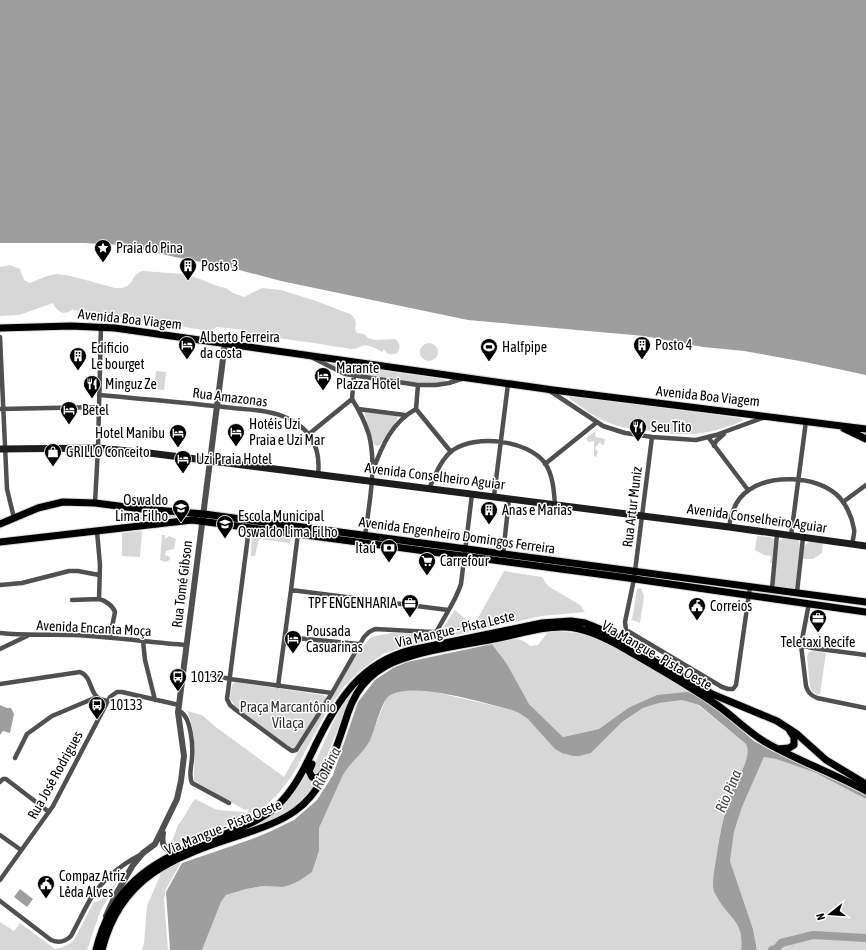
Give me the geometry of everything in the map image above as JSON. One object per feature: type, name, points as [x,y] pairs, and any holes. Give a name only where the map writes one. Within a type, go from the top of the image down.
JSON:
[{"type":"main road","name":"Avenida Boa Viagem","points":[[0,328],[71,326],[101,327],[305,354],[508,384],[866,429]]},
{"type":"main road","points":[[838,425],[866,439]]},
{"type":"main road","name":"Avenida Conselheiro Aguiar","points":[[3,449],[98,448],[149,453],[494,496],[866,546]]},
{"type":"main road","name":"Avenida Engenheiro Domingos Ferreira","points":[[0,524],[38,508],[63,502],[94,503],[634,575],[772,589],[866,602]]},
{"type":"main road","name":"Avenida Engenheiro Domingos Ferreira","points":[[0,542],[203,518],[249,528],[365,536],[465,553],[503,555],[634,575],[749,595],[866,612]]},
{"type":"main road","name":"Via Mangue - Pista Leste","points":[[96,950],[107,919],[115,904],[128,887],[151,866],[181,852],[241,828],[264,816],[275,808],[288,794],[304,770],[325,727],[340,702],[355,682],[370,669],[386,659],[400,653],[542,623],[571,621],[585,623],[612,634],[712,694],[765,715],[789,728],[826,760],[866,784]]},
{"type":"main road","name":"Via Mangue - Pista Oeste","points":[[102,950],[112,920],[126,897],[153,872],[181,852],[264,828],[278,821],[306,802],[327,774],[347,715],[362,686],[370,677],[382,668],[416,655],[546,628],[565,627],[578,629],[604,637],[717,705],[754,735],[790,755],[842,778],[866,791]]},
{"type":"main road","points":[[337,743],[322,776],[316,778],[310,776],[309,769],[340,702]]},
{"type":"main road","points":[[778,748],[789,748],[794,745],[794,737],[789,728]]},
{"type":"street","points":[[94,503],[98,448],[101,327]]},
{"type":"street","points":[[0,337],[3,449],[7,489],[14,518]]},
{"type":"street","name":"Rua Tomé Gibson","points":[[98,942],[103,922],[110,906],[133,865],[143,853],[155,844],[177,799],[183,765],[183,746],[179,709],[225,343]]},
{"type":"street","name":"Avenida Boa Viagem","points":[[305,354],[339,372],[418,385],[449,384],[466,378]]},
{"type":"street","points":[[354,375],[352,398],[358,409],[370,442],[372,482],[365,536]]},
{"type":"street","points":[[494,496],[508,384]]},
{"type":"street","points":[[418,385],[416,408],[451,452]]},
{"type":"street","name":"Avenida Boa Viagem","points":[[546,389],[596,423],[614,430],[652,437],[696,440],[727,431],[768,416]]},
{"type":"street","name":"Rua Amazonas","points":[[99,395],[218,406],[275,414],[287,418],[309,434]]},
{"type":"street","points":[[318,475],[319,459],[313,440],[309,434],[352,398]]},
{"type":"street","points":[[2,409],[99,407]]},
{"type":"street","points":[[372,472],[382,447],[395,426],[405,415],[416,408]]},
{"type":"street","points":[[358,409],[405,415]]},
{"type":"street","points":[[791,536],[806,421]]},
{"type":"street","points":[[545,464],[596,423]]},
{"type":"street","points":[[714,446],[716,441],[727,431]]},
{"type":"street","name":"Rua Artur Muniz","points":[[652,437],[634,575],[625,622],[626,630],[722,687],[733,689],[736,685],[740,665],[749,595]]},
{"type":"street","points":[[708,437],[748,490]]},
{"type":"street","points":[[429,489],[438,468],[451,452],[463,445],[487,440],[518,446],[528,450],[545,464],[552,480],[555,505]]},
{"type":"street","points":[[370,442],[376,448],[382,447]]},
{"type":"street","points":[[729,527],[735,506],[748,490],[773,481],[798,480],[813,483],[825,488],[836,494],[843,502],[851,516],[854,530],[852,544]]},
{"type":"street","points":[[843,502],[866,485]]},
{"type":"street","points":[[249,528],[227,699],[230,705],[292,751],[296,750],[332,694],[359,644],[369,632],[375,629],[436,632],[458,594],[465,553],[472,494]]},
{"type":"street","points":[[503,555],[510,499]]},
{"type":"street","points":[[97,531],[99,599]]},
{"type":"street","points":[[278,686],[298,531]]},
{"type":"street","points":[[772,589],[778,534]]},
{"type":"street","points":[[797,592],[803,538]]},
{"type":"street","points":[[0,585],[22,583],[69,571],[78,571],[99,576]]},
{"type":"street","points":[[749,595],[750,587]]},
{"type":"street","points":[[291,590],[448,610]]},
{"type":"street","points":[[72,600],[99,599],[106,602],[115,611],[110,637]]},
{"type":"street","points":[[809,603],[802,645],[806,686],[808,692],[812,696],[866,708]]},
{"type":"street","name":"Avenida Encanta Moça","points":[[0,633],[28,636],[71,635],[110,637],[187,645]]},
{"type":"street","points":[[0,649],[28,636]]},
{"type":"street","points":[[285,637],[359,644]]},
{"type":"street","points":[[144,641],[145,660],[155,700]]},
{"type":"street","points":[[802,645],[812,648],[866,655]]},
{"type":"street","points":[[803,657],[812,648]]},
{"type":"street","points":[[0,684],[80,672],[84,674],[97,697]]},
{"type":"street","points":[[212,675],[332,694]]},
{"type":"street","points":[[15,758],[27,734],[44,721],[97,697],[108,699],[117,692],[122,692],[155,700],[179,709],[186,716],[190,728],[192,745],[190,775],[192,782],[229,803]]},
{"type":"street","name":"Rua José Rodrigues","points":[[0,880],[49,812],[108,699]]},
{"type":"street","points":[[0,782],[3,779],[6,779],[49,812]]},
{"type":"street","name":"Rua Tomé Gibson","points":[[164,826],[162,839],[163,844],[167,850],[181,852]]},
{"type":"street","points":[[0,835],[21,850]]},
{"type":"street","points":[[0,902],[51,940],[57,942],[65,940],[70,936],[101,884],[126,863],[143,853]]},
{"type":"green space","points":[[10,265],[20,269],[24,280],[30,283],[47,276],[57,274],[71,276],[115,288],[122,288],[130,284],[135,275],[143,271],[183,274],[226,288],[233,293],[244,297],[262,288],[281,290],[350,314],[355,319],[355,329],[357,333],[364,334],[368,338],[375,340],[395,339],[399,343],[399,349],[397,353],[391,354],[387,353],[384,349],[382,352],[373,347],[367,346],[352,349],[248,334],[244,330],[217,327],[210,331],[119,317],[116,314],[78,313],[77,310],[74,311],[73,309],[64,313],[59,311],[53,303],[19,315],[0,316],[0,267]]},
{"type":"green space","points":[[429,343],[435,346],[438,352],[435,358],[429,361],[423,358],[420,352],[423,346]]},
{"type":"green space","points":[[330,364],[444,379],[446,381],[434,384],[421,383],[345,372]]},
{"type":"green space","points":[[156,371],[166,372],[164,390],[154,389]]},
{"type":"green space","points":[[570,396],[740,418],[743,420],[718,430],[689,434],[633,429],[617,426],[602,420],[569,398]]},
{"type":"green space","points":[[365,412],[398,417],[379,446],[374,444]]},
{"type":"green space","points":[[596,431],[596,437],[605,439],[604,445],[600,442],[595,448],[598,452],[596,457],[594,456],[594,441],[588,442],[586,438]]},
{"type":"green space","points":[[133,513],[156,513],[195,517],[147,521],[122,518]]},
{"type":"green space","points":[[141,531],[140,557],[122,556],[122,533]]},
{"type":"green space","points":[[255,533],[291,539],[290,543],[259,539],[255,556],[251,556],[252,535]]},
{"type":"green space","points":[[162,535],[165,535],[165,539],[169,536],[176,539],[174,549],[166,551],[165,555],[170,557],[170,560],[165,562],[160,560]]},
{"type":"green space","points":[[757,536],[770,537],[774,539],[772,563],[770,563],[771,556],[764,555],[755,550]]},
{"type":"green space","points":[[783,538],[798,540],[800,544],[795,587],[793,589],[776,588],[774,584],[779,541]]},
{"type":"green space","points":[[810,542],[823,543],[822,553],[813,559],[803,559],[803,551],[805,546]]},
{"type":"green space","points":[[504,571],[542,577],[548,586],[580,605],[585,612],[541,616],[404,647],[383,654],[361,670],[345,685],[326,713],[292,776],[278,794],[263,808],[250,816],[176,845],[180,864],[166,889],[164,899],[168,950],[142,950],[147,906],[178,825],[195,799],[215,809],[247,813],[249,809],[245,810],[194,781],[194,737],[187,711],[202,715],[217,728],[284,777],[352,661],[370,638],[392,633],[435,634],[443,628],[455,610],[469,622],[477,620]]},
{"type":"green space","points":[[641,588],[644,596],[640,623],[632,620],[637,589]]},
{"type":"green space","points":[[558,631],[585,634],[617,647],[696,695],[628,708],[599,729],[563,737],[529,704],[507,664],[492,644],[517,639],[526,642],[530,646],[538,645],[547,633]]},
{"type":"green space","points":[[815,651],[826,653],[820,694],[817,695],[810,687],[807,657],[809,652]]},
{"type":"green space","points":[[363,680],[347,706],[320,773],[315,775],[312,773],[312,769],[340,710],[354,689]]},
{"type":"green space","name":"Praça Marcantônio Vilaça","points":[[235,682],[323,695],[327,697],[294,749],[290,748],[234,705],[230,698],[232,685]]},
{"type":"green space","points":[[407,690],[430,691],[512,710],[528,719],[573,756],[591,753],[622,722],[643,708],[659,703],[682,700],[698,705],[746,744],[747,756],[745,763],[730,795],[722,824],[713,883],[715,894],[736,922],[740,933],[741,950],[202,950],[221,902],[226,895],[263,886],[283,887],[299,881],[312,872],[319,851],[319,828],[347,767],[370,739],[386,699],[392,693]]},
{"type":"green space","points":[[764,757],[776,759],[814,772],[866,799],[866,950],[757,950],[753,929],[730,861],[734,832],[742,807]]},
{"type":"green space","points":[[306,775],[311,781],[318,782],[298,805],[279,818],[249,829],[274,813],[294,792]]},
{"type":"green space","points":[[118,881],[100,912],[87,950],[0,950],[0,922],[14,931],[20,923],[55,949],[68,945],[74,940],[94,902],[101,900]]},
{"type":"shaded area","points":[[0,0],[866,0],[866,375],[744,351],[703,347],[644,336],[468,320],[281,281],[228,267],[123,245],[83,243],[0,243]]},
{"type":"shaded area","points":[[492,644],[507,664],[529,704],[563,737],[599,729],[628,708],[657,695],[687,692],[696,695],[716,708],[754,741],[772,751],[818,769],[866,795],[866,799],[814,772],[776,759],[764,757],[742,807],[734,832],[730,861],[753,929],[757,950],[741,950],[740,933],[736,922],[715,894],[713,883],[722,824],[730,795],[745,763],[747,756],[746,744],[699,705],[682,700],[659,703],[643,708],[622,722],[591,753],[573,756],[555,749],[528,719],[512,710],[466,698],[428,691],[397,693],[387,698],[385,701],[371,738],[362,752],[343,775],[319,828],[319,851],[312,872],[299,881],[283,887],[263,886],[226,895],[221,902],[202,950],[170,950],[166,892],[182,863],[269,832],[294,820],[317,800],[333,775],[358,702],[375,680],[393,668],[407,662]]},
{"type":"shaded area","points":[[0,705],[11,708],[14,714],[10,733],[3,731],[0,735]]},
{"type":"shaded area","points":[[20,889],[33,899],[27,907],[14,897]]},
{"type":"waterway","points":[[772,950],[777,948],[781,943],[813,935],[866,938]]},
{"type":"place","name":"Praia do Pina","points":[[103,263]]},
{"type":"place","name":"Posto 3","points":[[188,281]]},
{"type":"place","name":"Alberto Ferreira da costa","points":[[187,360]]},
{"type":"place","name":"Posto 4","points":[[642,360]]},
{"type":"place","name":"Halfpipe","points":[[489,362]]},
{"type":"place","name":"Edificio Le bourget","points":[[78,371]]},
{"type":"place","name":"Marante Plazza Hotel","points":[[323,391]]},
{"type":"place","name":"Minguz Ze","points":[[92,399]]},
{"type":"place","name":"Betel","points":[[69,425]]},
{"type":"place","name":"Seu Tito","points":[[638,442]]},
{"type":"place","name":"Hotéis Uzi Praia e Uzi Mar","points":[[236,447]]},
{"type":"place","name":"Hotel Manibu","points":[[178,448]]},
{"type":"place","name":"GRILLO Conceito","points":[[53,467]]},
{"type":"place","name":"Uzi Praia Hotel","points":[[183,474]]},
{"type":"place","name":"Oswaldo Lima Filho","points":[[181,523]]},
{"type":"place","name":"Anas e Marias","points":[[489,525]]},
{"type":"place","name":"Escola Municipal Oswaldo Lima Filho","points":[[225,539]]},
{"type":"place","name":"Itaú","points":[[389,563]]},
{"type":"place","name":"Carrefour","points":[[427,576]]},
{"type":"place","name":"TPF ENGENHARIA","points":[[410,618]]},
{"type":"place","name":"Correios","points":[[697,621]]},
{"type":"place","name":"Teletaxi Recife","points":[[818,633]]},
{"type":"place","name":"Pousada Casuarinas","points":[[293,654]]},
{"type":"place","name":"10132","points":[[178,692]]},
{"type":"place","name":"10133","points":[[97,720]]},
{"type":"place","name":"Compaz Atriz Lêda Alves","points":[[46,899]]},
{"type":"water label","name":"Rio Pina","points":[[326,768]]},
{"type":"water label","name":"Rio Pina","points":[[728,791]]}]
